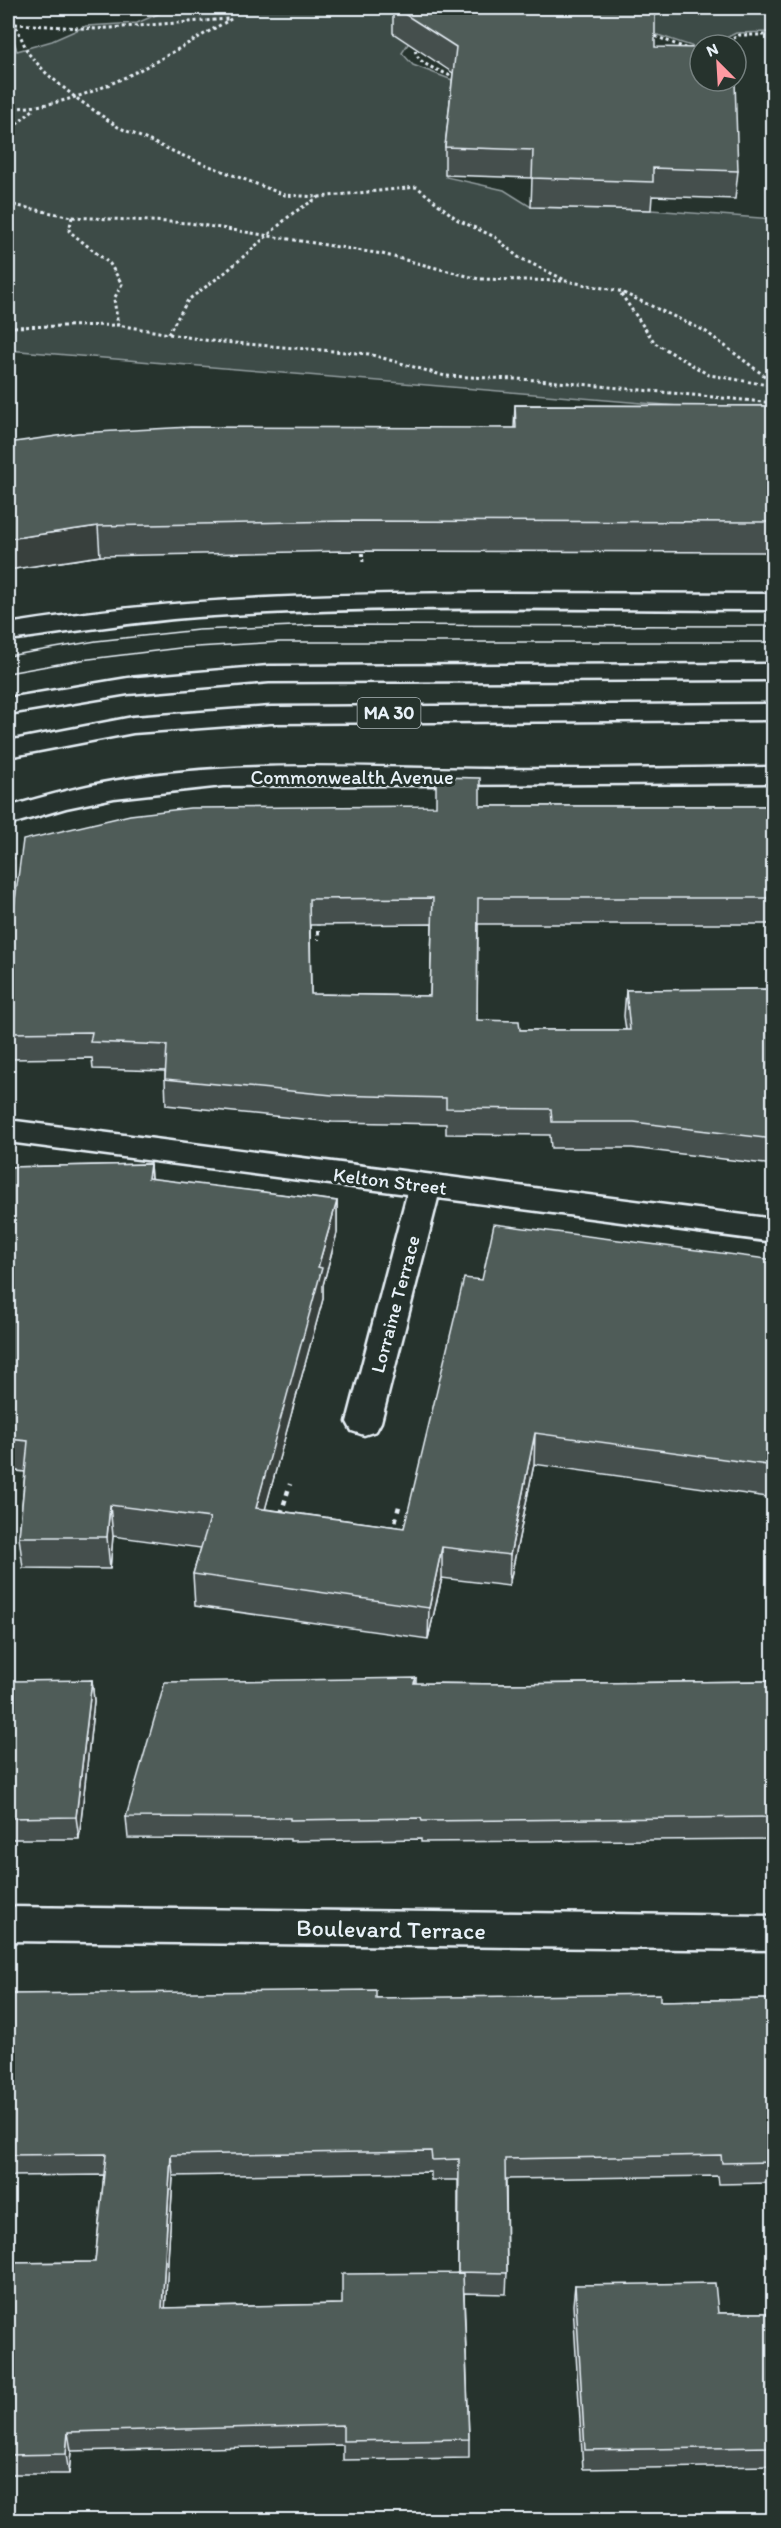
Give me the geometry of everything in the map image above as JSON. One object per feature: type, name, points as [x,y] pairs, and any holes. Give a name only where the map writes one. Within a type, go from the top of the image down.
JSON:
[{"type":"street","points":[[8,632],[75,620],[269,604],[466,601],[774,602]]},
{"type":"street","name":"MA 30","points":[[8,706],[128,686],[269,674],[774,672]]},
{"type":"street","name":"MA 30","points":[[8,749],[133,725],[271,715],[774,712]]},
{"type":"street","name":"Commonwealth Avenue","points":[[8,816],[102,790],[191,778],[268,776],[562,779],[774,775]]},
{"type":"street","name":"Kelton Street","points":[[8,1131],[774,1231]]},
{"type":"street","name":"Lorraine Terrace","points":[[364,1422],[425,1186]]},
{"type":"street","name":"Boulevard Terrace","points":[[8,1924],[774,1933]]},
{"type":"path","points":[[8,18],[15,24],[28,53],[46,74],[118,127],[186,157],[285,195],[319,197],[417,187],[458,220],[495,237],[518,257],[567,281]]},
{"type":"path","points":[[8,108],[35,108],[99,90],[233,18],[96,29],[15,24]]},
{"type":"path","points":[[644,34],[654,34],[688,50]]},
{"type":"path","points":[[748,35],[774,35]]},
{"type":"path","points":[[421,40],[414,45],[414,53],[418,60],[451,76]]},
{"type":"path","points":[[8,132],[35,108]]},
{"type":"path","points":[[168,334],[188,300],[227,271],[293,213],[319,197]]},
{"type":"path","points":[[8,204],[72,217],[189,223],[382,254],[479,279],[567,281],[619,291],[705,331],[774,384]]},
{"type":"path","points":[[72,217],[69,231],[110,264],[122,284],[114,299],[118,325]]},
{"type":"path","points":[[619,291],[655,344],[709,375],[774,384]]},
{"type":"path","points":[[8,327],[118,325],[210,341],[369,354],[445,376],[538,380],[774,403]]},
{"type":"path","points":[[362,544],[363,567]]},
{"type":"path","points":[[8,886],[13,857]]},
{"type":"path","points":[[318,917],[318,940]]},
{"type":"path","points":[[280,1516],[290,1484]]},
{"type":"path","points":[[393,1535],[400,1502]]},
{"type":"shaded area","points":[[172,8],[773,8],[773,32],[688,33],[688,45],[652,33],[410,41],[402,53],[413,65],[455,81],[446,177],[504,190],[531,207],[651,210],[773,219],[773,414],[8,350],[8,28],[17,51],[52,41],[86,26],[137,23]]},
{"type":"building","points":[[395,8],[496,8],[520,13],[536,8],[655,8],[655,47],[688,48],[688,93],[735,93],[738,171],[653,168],[653,182],[532,178],[533,150],[445,147],[456,47]]},
{"type":"building","points":[[515,405],[774,406],[774,522],[343,521],[98,526],[8,539],[8,443],[78,433],[190,427],[516,428]]},
{"type":"building","points":[[436,777],[480,778],[480,806],[774,806],[774,898],[478,898],[477,1020],[519,1021],[520,1030],[630,1030],[626,990],[774,989],[774,1139],[634,1122],[552,1122],[551,1109],[446,1108],[446,1098],[332,1095],[165,1079],[167,1045],[90,1042],[92,1032],[8,1033],[8,953],[23,840],[130,815],[190,808],[436,806]],"holes":[[[433,898],[430,996],[311,994],[309,899]]]},
{"type":"building","points":[[150,1164],[148,1178],[337,1201],[318,1267],[322,1268],[256,1508],[404,1528],[464,1278],[482,1280],[494,1224],[774,1260],[774,1466],[535,1433],[510,1555],[442,1547],[429,1608],[193,1574],[210,1518],[110,1505],[107,1537],[19,1537],[28,1441],[8,1439],[8,1167]]},
{"type":"building","points":[[416,1678],[414,1683],[774,1681],[774,1817],[422,1821],[421,1818],[290,1820],[290,1818],[126,1817],[165,1682]]},
{"type":"building","points":[[92,1680],[76,1817],[8,1818],[9,1681]]},
{"type":"building","points":[[376,1990],[376,1998],[660,1994],[660,2001],[774,1999],[774,2162],[722,2163],[721,2155],[505,2159],[507,2273],[458,2272],[459,2159],[432,2160],[431,2151],[171,2155],[162,2308],[342,2304],[342,2274],[463,2273],[469,2439],[343,2441],[343,2425],[68,2432],[66,2454],[8,2455],[8,2263],[95,2262],[106,2154],[8,2155],[8,1994]]},
{"type":"building","points":[[715,2283],[718,2313],[774,2313],[774,2447],[585,2450],[575,2285]]},
{"type":"tram line","points":[[8,656],[96,641],[198,630],[317,625],[774,626]]},
{"type":"tram line","points":[[8,673],[81,660],[180,648],[280,642],[774,642]]}]
